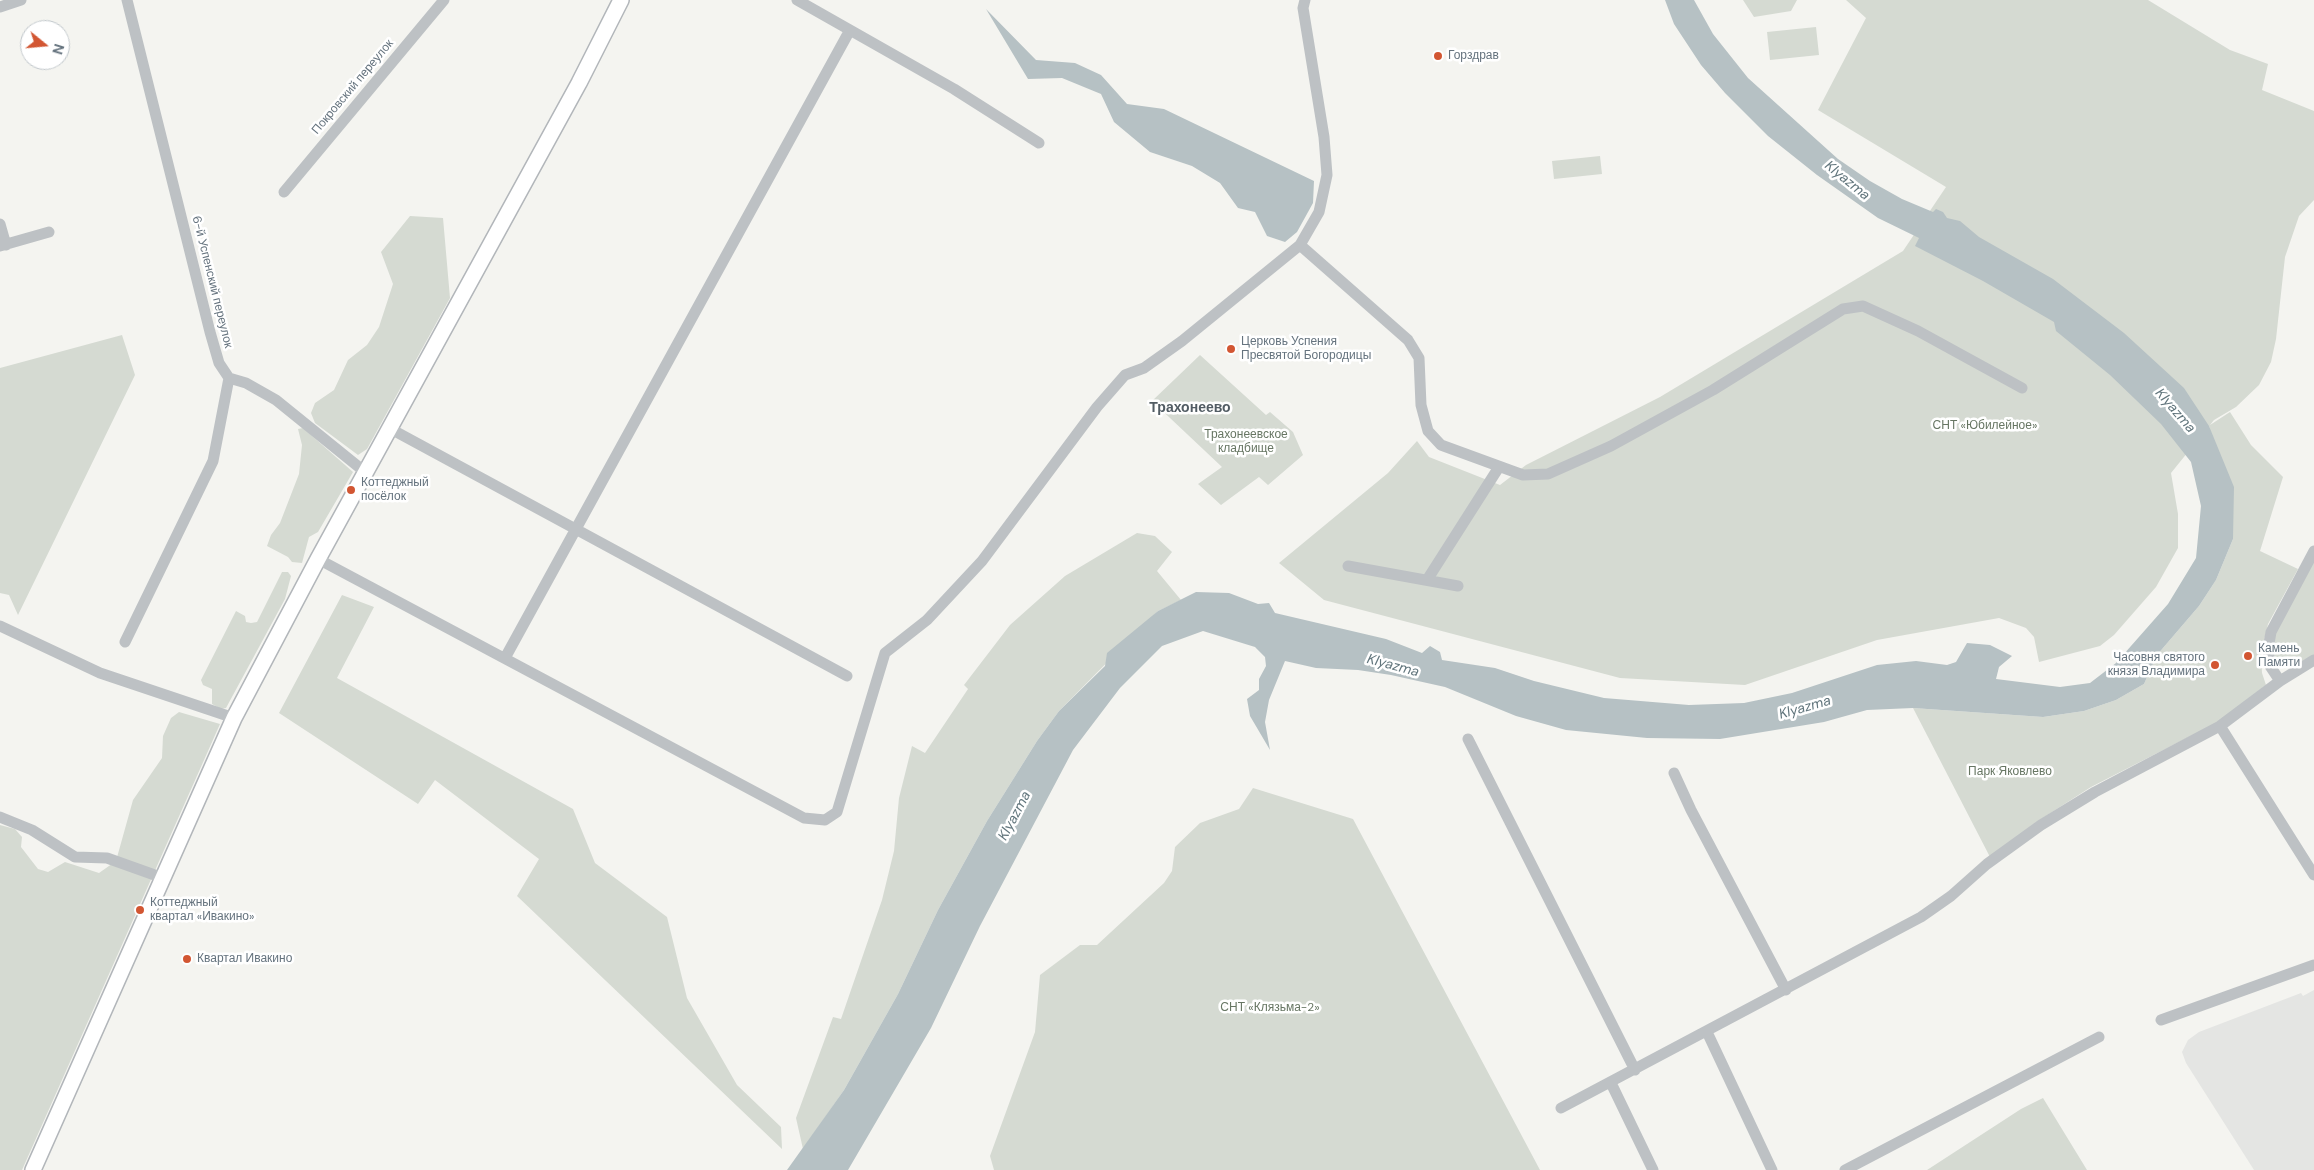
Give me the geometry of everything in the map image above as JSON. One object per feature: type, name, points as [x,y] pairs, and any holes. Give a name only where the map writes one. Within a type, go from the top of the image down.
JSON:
[{"type":"main road","points":[[33,1170],[234,718],[318,558],[580,83],[621,0]]},
{"type":"street","points":[[0,8],[22,0]]},
{"type":"street","name":"6-й Успенский переулок","points":[[127,0],[210,332],[219,363],[229,378]]},
{"type":"street","name":"Покровский переулок","points":[[284,192],[444,0]]},
{"type":"street","points":[[796,0],[954,89],[1039,143]]},
{"type":"street","points":[[318,558],[804,818],[825,820],[837,812],[885,653],[927,620],[982,561],[1097,407],[1125,376],[1144,368],[1182,341],[1300,245],[1319,212],[1327,175],[1324,137],[1302,8],[1305,0]]},
{"type":"street","points":[[505,658],[850,30]]},
{"type":"street","points":[[0,224],[3,245],[50,232]]},
{"type":"street","points":[[1300,245],[1408,340],[1419,358],[1421,405],[1428,431],[1441,445],[1523,475],[1548,474],[1611,446],[1713,390],[1843,309],[1863,306],[1918,332],[2022,388]]},
{"type":"street","points":[[125,642],[213,461],[229,378],[246,383],[276,400],[365,472]]},
{"type":"street","points":[[390,428],[847,676]]},
{"type":"street","points":[[1427,580],[1499,467]]},
{"type":"street","points":[[2280,681],[2270,666],[2272,632],[2314,551]]},
{"type":"street","points":[[1348,566],[1458,586]]},
{"type":"street","points":[[0,626],[100,673],[234,718]]},
{"type":"street","points":[[1561,1108],[1921,917],[1951,896],[1987,864],[2064,809],[2220,726],[2280,681],[2314,660]]},
{"type":"street","points":[[2220,726],[2314,875]]},
{"type":"street","points":[[1468,739],[1635,1070]]},
{"type":"street","points":[[1674,773],[1691,810],[1786,990]]},
{"type":"street","points":[[0,817],[32,830],[75,857],[107,858],[163,878]]},
{"type":"street","points":[[2161,1020],[2314,965]]},
{"type":"street","points":[[1707,1032],[1772,1170]]},
{"type":"street","points":[[1844,1170],[2099,1037]]},
{"type":"street","points":[[1611,1083],[1653,1170]]},
{"type":"shaded area","points":[[2314,990],[2314,1170],[2254,1170],[2186,1063],[2182,1052],[2188,1040],[2199,1032],[2301,993],[2303,996]]},
{"type":"green space","points":[[1743,0],[1797,0],[1791,11],[1754,17]]},
{"type":"green space","name":"СНТ «Юбилейное»","points":[[1846,0],[2148,0],[2230,50],[2268,64],[2262,90],[2314,111],[2314,200],[2299,216],[2285,257],[2276,339],[2271,362],[2259,385],[2236,407],[2214,420],[2210,425],[2230,412],[2251,445],[2283,477],[2260,551],[2298,569],[2268,624],[2261,653],[2262,673],[2266,685],[2216,723],[2091,787],[2038,821],[1990,857],[1913,708],[2043,717],[2084,711],[2116,700],[2144,684],[2157,655],[2199,606],[2216,580],[2233,539],[2209,426],[2171,473],[2178,514],[2178,548],[2156,587],[2114,635],[2100,646],[2039,662],[2034,637],[2026,628],[1999,618],[1877,640],[1745,685],[1620,678],[1324,600],[1279,563],[1388,473],[1417,441],[1429,457],[1500,485],[1526,465],[1660,397],[1903,251],[1946,187],[1818,110],[1866,18]]},
{"type":"green space","points":[[1816,27],[1819,55],[1770,60],[1767,32]]},
{"type":"green space","points":[[1600,156],[1602,174],[1554,179],[1552,161]]},
{"type":"green space","points":[[410,216],[443,218],[450,298],[367,449],[358,455],[315,423],[311,413],[315,403],[334,390],[348,360],[367,345],[379,327],[393,284],[381,252]]},
{"type":"green space","points":[[122,335],[135,375],[18,615],[9,595],[0,593],[0,368]]},
{"type":"green space","name":"Трахонеевское кладбище","points":[[1200,355],[1266,415],[1270,412],[1293,432],[1303,455],[1268,485],[1259,477],[1221,505],[1198,484],[1222,467],[1152,401]]},
{"type":"green space","points":[[303,428],[353,472],[318,532],[309,537],[302,563],[292,562],[288,557],[267,546],[271,535],[280,523],[299,474],[302,445],[298,429]]},
{"type":"green space","points":[[1137,533],[1155,536],[1172,552],[1157,571],[1181,600],[1158,611],[1059,711],[1037,741],[987,821],[938,910],[898,994],[844,1090],[803,1149],[796,1118],[833,1017],[841,1019],[882,900],[894,851],[899,798],[912,746],[925,753],[968,689],[964,685],[1010,625],[1065,576]]},
{"type":"green space","points":[[2314,560],[2314,655],[2289,668],[2281,667],[2275,662],[2273,653],[2274,638],[2280,622]]},
{"type":"green space","points":[[282,572],[288,572],[291,576],[285,599],[226,708],[221,709],[212,704],[212,689],[203,685],[201,680],[236,611],[245,616],[246,622],[257,622]]},
{"type":"green space","points":[[342,595],[374,607],[337,678],[573,809],[595,863],[667,917],[687,998],[737,1085],[781,1127],[782,1149],[517,896],[539,859],[435,780],[418,804],[279,713]]},
{"type":"green space","points":[[179,712],[220,724],[22,1170],[0,1170],[0,825],[15,829],[22,837],[21,847],[38,869],[48,872],[65,862],[99,873],[116,861],[133,800],[162,758],[163,736],[171,718]]},
{"type":"green space","name":"СНТ «Клязьма-2»","points":[[1253,788],[1353,819],[1540,1170],[994,1170],[990,1156],[1035,1032],[1040,975],[1080,945],[1097,945],[1164,883],[1172,871],[1175,847],[1200,823],[1239,809]]},
{"type":"green space","points":[[2043,1098],[2087,1170],[1927,1170],[2021,1109]]},
{"type":"water","name":"Klyazma","points":[[1665,0],[1694,0],[1713,34],[1748,78],[1838,159],[1870,181],[1902,199],[1933,212],[1936,209],[1943,212],[1947,218],[1960,221],[1979,237],[2053,279],[2124,333],[2184,388],[2209,426],[2234,487],[2233,539],[2216,580],[2199,606],[2157,655],[2144,684],[2116,700],[2084,711],[2043,717],[1913,708],[1867,710],[1824,722],[1720,739],[1647,738],[1566,730],[1516,716],[1445,687],[1391,675],[1358,670],[1316,668],[1285,661],[1269,700],[1265,722],[1270,750],[1250,716],[1247,699],[1259,690],[1259,679],[1266,666],[1265,657],[1255,647],[1203,631],[1162,646],[1120,688],[1073,750],[980,926],[931,1028],[848,1170],[787,1170],[844,1090],[898,994],[938,910],[987,821],[1037,741],[1059,711],[1105,666],[1107,653],[1158,611],[1196,592],[1229,593],[1258,604],[1269,603],[1275,613],[1386,639],[1422,653],[1430,646],[1440,652],[1442,660],[1495,668],[1534,681],[1604,698],[1689,705],[1744,703],[1792,693],[1877,665],[1916,661],[1947,665],[1956,662],[1967,643],[1990,645],[2012,656],[1999,667],[1996,679],[2060,687],[2090,683],[2116,663],[2168,604],[2196,558],[2201,506],[2191,462],[2161,424],[2110,375],[2056,331],[2054,322],[1983,281],[1915,246],[1919,238],[1878,218],[1817,175],[1768,136],[1725,93],[1701,65],[1674,24]]},
{"type":"water","points":[[986,9],[1036,60],[1075,63],[1101,75],[1127,104],[1164,109],[1314,181],[1313,203],[1297,232],[1285,242],[1267,236],[1255,212],[1238,208],[1220,183],[1192,166],[1150,152],[1114,122],[1101,94],[1062,78],[1028,79]]},
{"type":"place","name":"Горздрав","points":[[1438,56]]},
{"type":"place","name":"Церковь Успения Пресвятой Богородицы","points":[[1231,349]]},
{"type":"place","name":"Коттеджный посёлок","points":[[351,490]]},
{"type":"place","name":"Камень Памяти","points":[[2248,656]]},
{"type":"place","name":"Часовня святого князя Владимира","points":[[2215,665]]},
{"type":"place","name":"Коттеджный квартал «Ивакино»","points":[[140,910]]},
{"type":"place","name":"Квартал Ивакино","points":[[187,959]]},
{"type":"district","name":"Трахонеево","points":[[1190,408]]},
{"type":"park label","name":"Парк Яковлево","points":[[2010,772]]}]
